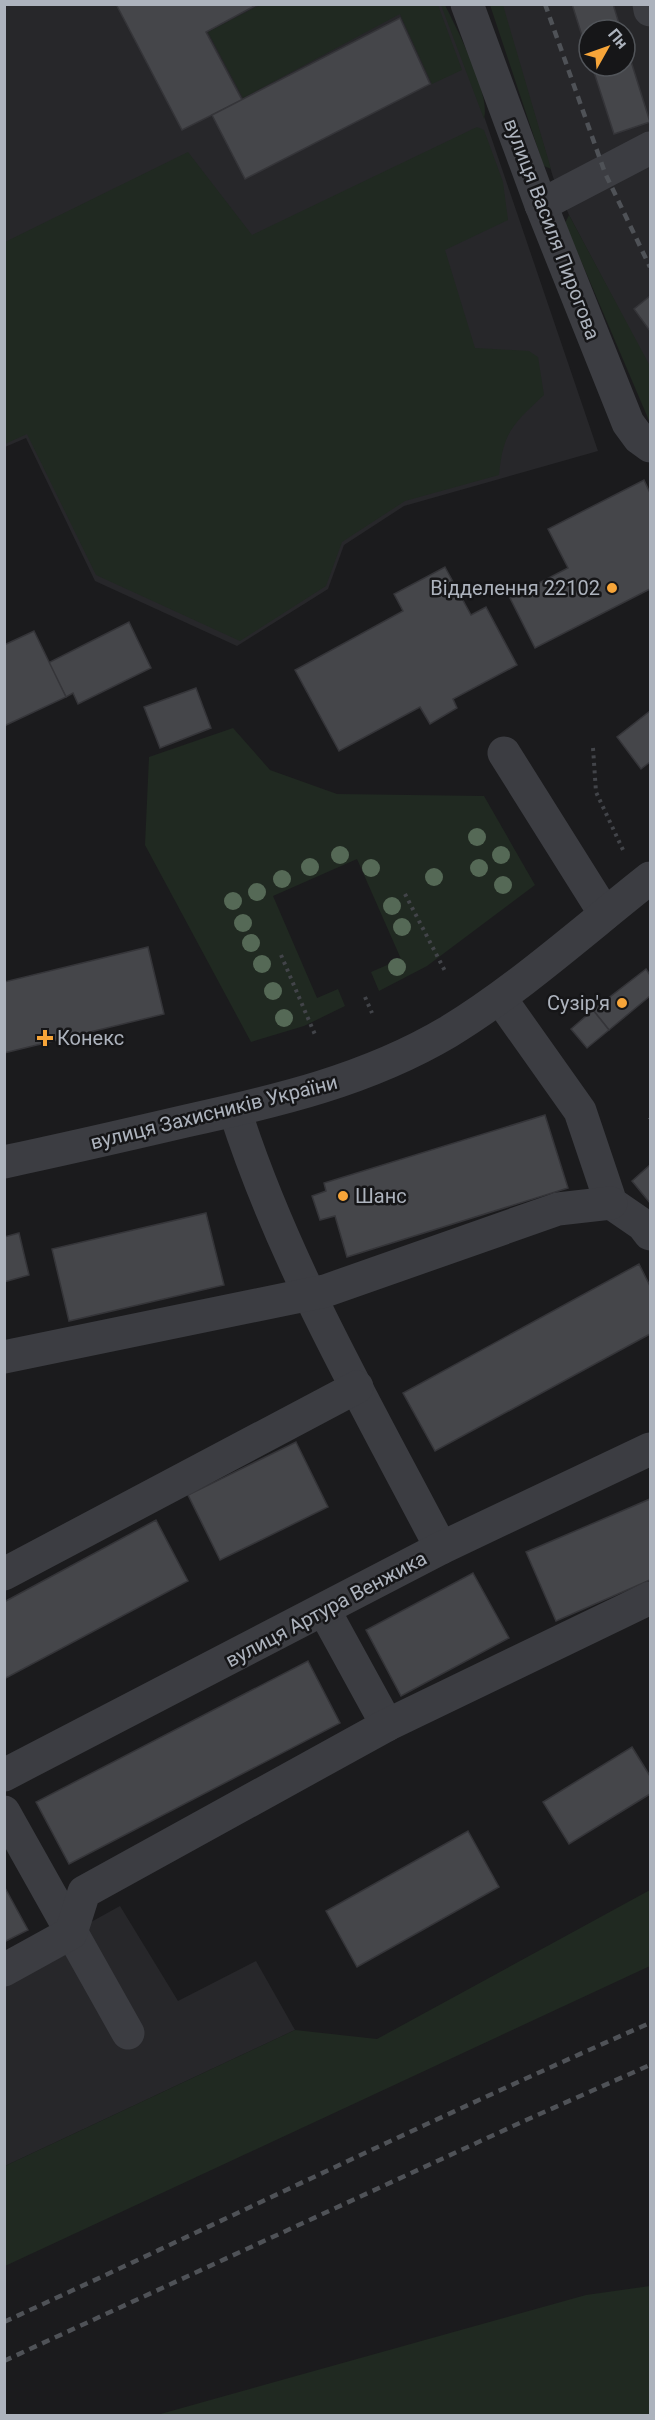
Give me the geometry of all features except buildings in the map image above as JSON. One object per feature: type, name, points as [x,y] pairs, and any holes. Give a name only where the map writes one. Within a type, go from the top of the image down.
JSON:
[{"type":"street","name":"вулиця Василя Пирогова","points":[[467,4],[541,205],[628,423],[639,438],[651,446]]},
{"type":"street","points":[[649,4],[651,10]]},
{"type":"street","points":[[541,205],[651,148]]},
{"type":"street","points":[[504,753],[606,914]]},
{"type":"street","name":"вулиця Захисників України","points":[[4,1162],[235,1111],[342,1081],[389,1062],[446,1032],[500,998],[651,878]]},
{"type":"street","points":[[500,998],[580,1111],[611,1203],[643,1225],[651,1234]]},
{"type":"street","points":[[235,1111],[251,1161],[309,1294],[441,1548]]},
{"type":"street","points":[[4,1357],[325,1291],[558,1209],[611,1203]]},
{"type":"street","points":[[4,1574],[357,1387]]},
{"type":"street","name":"вулиця Артура Венжика","points":[[4,1775],[441,1548],[651,1449]]},
{"type":"street","points":[[4,1970],[71,1933],[84,1892],[387,1725],[651,1598]]},
{"type":"street","points":[[324,1610],[387,1725]]},
{"type":"street","points":[[4,1812],[128,2033]]},
{"type":"path","points":[[593,748],[596,792],[623,850]]},
{"type":"path","points":[[405,894],[445,970]]},
{"type":"path","points":[[280,956],[316,1037]]},
{"type":"path","points":[[365,997],[372,1013]]},
{"type":"shaded area","points":[[262,4],[438,5],[462,70],[432,84],[400,14],[243,98],[208,32]]},
{"type":"shaded area","points":[[5,5],[442,5],[485,119],[598,451],[404,506],[344,545],[328,589],[237,646],[95,581],[26,438],[5,447]]},
{"type":"shaded area","points":[[441,5],[445,5],[478,79],[483,95],[484,119]]},
{"type":"shaded area","points":[[490,5],[503,5],[551,169],[544,166],[542,161]]},
{"type":"shaded area","points":[[502,5],[650,5],[650,368],[569,215],[553,177]]},
{"type":"shaded area","points":[[477,127],[484,130],[503,182],[508,220],[445,250],[475,348],[529,351],[538,357],[544,395],[511,430],[503,448],[499,475],[405,501],[342,542],[326,586],[240,641],[96,575],[27,434],[5,444],[5,242],[188,152],[252,235]]},
{"type":"shaded area","points":[[569,215],[650,366],[650,423],[565,223]]},
{"type":"shaded area","points":[[233,728],[270,770],[337,794],[484,796],[535,885],[427,966],[379,991],[371,972],[401,959],[357,859],[273,896],[317,998],[338,989],[345,1006],[304,1026],[251,1042],[145,845],[149,757]]},
{"type":"shaded area","points":[[650,1890],[650,1966],[5,2266],[5,2166],[295,2030],[377,2039]]},
{"type":"shaded area","points":[[120,1906],[178,2001],[256,1961],[295,2030],[5,2166],[4,1970]]},
{"type":"shaded area","points":[[650,2286],[650,2415],[157,2415],[586,2295]]},
{"type":"railway","points":[[545,4],[605,173],[650,267]]},
{"type":"railway","points":[[4,2322],[650,2023]]},
{"type":"railway","points":[[4,2361],[650,2065]]},
{"type":"place","name":"Відделення 22102","points":[[612,588]]},
{"type":"place","name":"Сузір'я","points":[[622,1003]]},
{"type":"place","name":"Конекс","points":[[45,1038]]},
{"type":"place","name":"Шанс","points":[[343,1196]]}]
